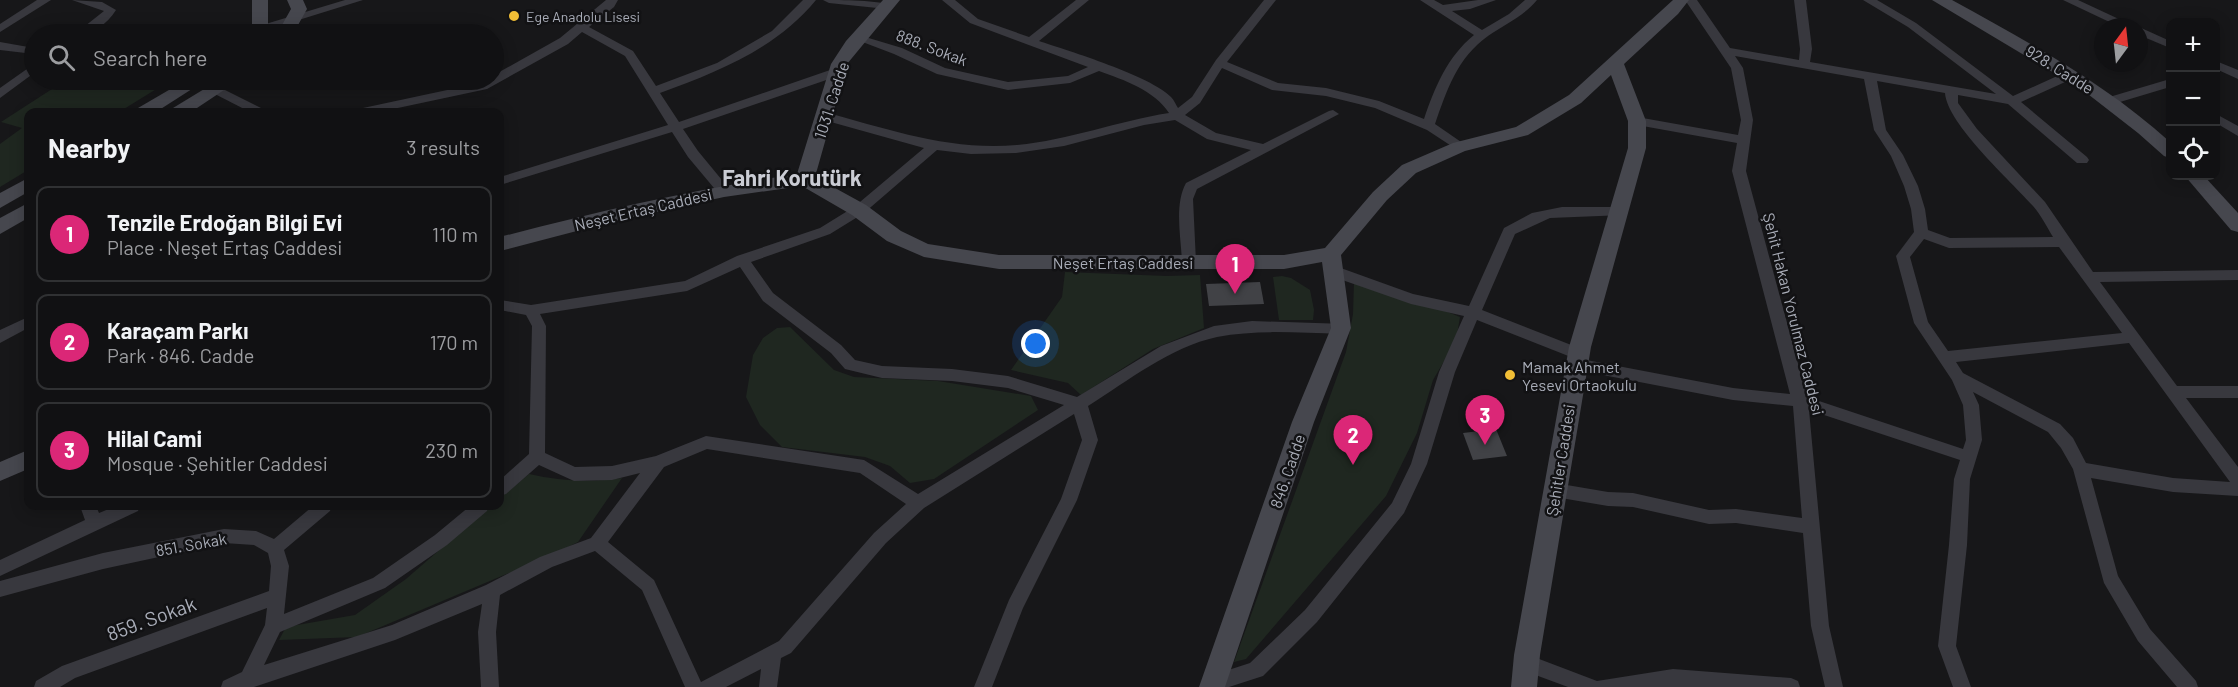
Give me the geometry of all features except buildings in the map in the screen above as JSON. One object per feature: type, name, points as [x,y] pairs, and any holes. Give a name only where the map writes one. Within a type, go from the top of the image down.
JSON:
[{"type":"street","points":[[0,29],[45,0]]},
{"type":"street","points":[[78,0],[102,5],[110,10],[106,17],[96,24]]},
{"type":"street","points":[[260,0],[260,24]]},
{"type":"street","points":[[291,24],[299,9],[295,0]]},
{"type":"street","points":[[277,24],[357,0]]},
{"type":"street","points":[[504,74],[564,40],[610,5],[612,0]]},
{"type":"street","points":[[652,92],[730,60],[776,33],[810,0]]},
{"type":"street","points":[[829,0],[889,3]]},
{"type":"street","points":[[948,0],[974,21],[1099,66],[1153,90],[1166,99],[1177,116],[1212,136],[1264,149]]},
{"type":"street","points":[[1030,42],[1083,0]]},
{"type":"street","points":[[824,116],[934,146],[971,150],[1016,149],[1064,142],[1177,116],[1196,100],[1220,63],[1270,0]]},
{"type":"street","points":[[1426,0],[1482,35]]},
{"type":"street","points":[[1440,9],[1466,7],[1490,0]]},
{"type":"street","points":[[1428,125],[1446,78],[1460,53],[1482,35],[1517,16],[1530,0]]},
{"type":"street","points":[[708,687],[785,647],[880,538],[918,503],[1166,350],[1214,332],[1271,326],[1341,328],[1332,262],[1380,196],[1408,169],[1459,147],[1522,131],[1575,99],[1682,0]]},
{"type":"street","name":"Şehit Hakan Yorulmaz Caddesi","points":[[1691,0],[1737,68],[1747,120],[1739,171],[1800,401],[1813,527],[1820,627],[1834,687]]},
{"type":"street","points":[[1800,0],[1806,48],[1804,63]]},
{"type":"street","points":[[1869,0],[1912,25],[2012,101],[2082,160]]},
{"type":"street","name":"928. Cadde","points":[[1940,0],[2110,100],[2166,149]]},
{"type":"street","points":[[2069,0],[2110,18]]},
{"type":"street","name":"1031. Cadde","points":[[805,179],[839,64],[889,3]]},
{"type":"street","points":[[581,27],[629,54],[693,154],[724,191]]},
{"type":"street","points":[[2148,35],[2166,43]]},
{"type":"street","name":"888. Sokak","points":[[858,38],[898,51],[941,71],[1008,86],[1070,79],[1099,66]]},
{"type":"street","points":[[0,46],[24,50]]},
{"type":"street","points":[[1725,51],[2012,101],[2070,75]]},
{"type":"street","points":[[1220,63],[1276,87],[1326,92],[1379,105],[1428,125],[1459,147]]},
{"type":"street","name":"Şehitler Caddesi","points":[[1524,687],[1526,663],[1578,359],[1637,148],[1637,121],[1615,63]]},
{"type":"street","points":[[2220,67],[2238,75]]},
{"type":"street","points":[[504,180],[837,72]]},
{"type":"street","points":[[0,94],[24,76]]},
{"type":"street","points":[[1870,77],[1880,130],[1897,154],[1918,209],[1921,233],[1903,256],[1921,323],[1958,377],[1971,405],[1974,440],[1962,479],[1958,545],[1947,646],[1962,687]]},
{"type":"street","points":[[2110,100],[2166,85]]},
{"type":"street","points":[[151,108],[180,90]]},
{"type":"street","points":[[185,108],[214,90]]},
{"type":"street","points":[[231,90],[254,108]]},
{"type":"street","points":[[381,108],[465,90]]},
{"type":"street","points":[[1951,90],[1952,103],[1972,132],[2040,205],[2063,242],[2238,480]]},
{"type":"street","points":[[1189,262],[1186,199],[1191,186],[1333,114]]},
{"type":"street","points":[[1637,121],[1744,140]]},
{"type":"street","points":[[2220,121],[2238,132]]},
{"type":"street","points":[[504,306],[531,310],[687,286],[742,260],[825,231],[859,210],[934,146]]},
{"type":"street","name":"Neşet Ertaş Caddesi","points":[[504,242],[615,214],[724,191],[805,179],[859,210],[894,236],[924,250],[999,262],[1332,262]]},
{"type":"street","points":[[2198,180],[2238,225]]},
{"type":"street","points":[[0,202],[24,187]]},
{"type":"street","points":[[1213,685],[1256,670],[1311,616],[1398,508],[1419,464],[1448,372],[1509,231],[1530,217],[1560,210],[1619,212]]},
{"type":"street","points":[[0,227],[24,212]]},
{"type":"street","points":[[1921,233],[1949,243],[2063,242]]},
{"type":"street","points":[[742,260],[768,297],[836,349],[850,365],[882,372],[952,375],[1008,382],[1078,404]]},
{"type":"street","points":[[1332,262],[1411,299],[1473,312],[1578,359],[1733,394],[1800,401],[1969,457]]},
{"type":"street","points":[[2089,277],[2238,275]]},
{"type":"street","points":[[504,486],[537,457],[539,326],[531,310]]},
{"type":"street","points":[[0,337],[24,324]]},
{"type":"street","name":"846. Cadde","points":[[1213,685],[1303,422],[1341,328]]},
{"type":"street","points":[[1944,357],[2134,337]]},
{"type":"street","points":[[1958,377],[2054,428],[2067,443],[2081,469],[2110,578],[2144,635],[2190,687]]},
{"type":"street","points":[[2174,392],[2238,392]]},
{"type":"street","points":[[983,687],[1015,606],[1069,500],[1090,441],[1078,404]]},
{"type":"street","points":[[537,457],[574,474],[612,473],[658,462],[706,442],[864,467],[918,503]]},
{"type":"street","points":[[0,472],[24,461]]},
{"type":"street","points":[[230,687],[395,632],[492,591],[546,562],[597,543],[658,462]]},
{"type":"street","points":[[2081,469],[2173,486],[2238,489]]},
{"type":"street","points":[[1555,490],[1608,499],[1633,500],[1709,517],[1748,517],[1813,527]]},
{"type":"street","points":[[90,510],[95,523]]},
{"type":"street","points":[[0,568],[123,510]]},
{"type":"street","points":[[246,683],[274,626],[280,566],[274,548],[319,510]]},
{"type":"street","points":[[274,626],[379,583],[441,540],[476,510]]},
{"type":"street","name":"851. Sokak","points":[[0,589],[104,561],[224,536],[256,538],[274,548]]},
{"type":"street","points":[[597,543],[648,585],[694,687]]},
{"type":"street","points":[[490,687],[487,632],[492,591]]},
{"type":"street","name":"859. Sokak","points":[[43,687],[69,672],[277,596]]},
{"type":"street","points":[[768,687],[773,653]]},
{"type":"street","points":[[1526,663],[1591,687]]},
{"type":"street","points":[[1603,687],[1673,678],[1791,687]]},
{"type":"shaded area","points":[[51,90],[155,90],[126,108],[24,108],[24,172],[0,187],[0,144],[22,128],[1,122]]},
{"type":"shaded area","points":[[1065,272],[1200,275],[1204,328],[1153,349],[1081,395],[1068,383],[1011,370],[1062,297]]},
{"type":"shaded area","points":[[1273,277],[1291,278],[1310,290],[1314,310],[1313,320],[1279,320]]},
{"type":"shaded area","points":[[1354,282],[1433,306],[1460,317],[1456,341],[1433,380],[1417,433],[1386,496],[1246,659],[1234,662],[1346,352],[1353,314]]},
{"type":"shaded area","points":[[790,327],[834,370],[854,377],[938,381],[1031,396],[1038,410],[934,479],[910,483],[890,466],[865,457],[782,447],[760,425],[746,397],[753,355],[763,338],[777,328]]},
{"type":"shaded area","points":[[529,474],[576,480],[622,478],[578,542],[554,554],[357,637],[279,640],[286,627],[355,615],[406,579],[485,510],[504,510],[504,495]]},
{"type":"place","name":"Ege Anadolu Lisesi","points":[[514,16]]},
{"type":"place","name":"Tenzile Erdoğan Bilgi Evi","points":[[1235,294]]},
{"type":"place","name":"Mamak Ahmet Yesevi Ortaokulu","points":[[1510,375]]},
{"type":"place","name":"Hilal Cami","points":[[1485,445]]},
{"type":"place","name":"Karaçam Parkı","points":[[1353,465]]},
{"type":"district","name":"Fahri Korutürk","points":[[792,177]]}]
